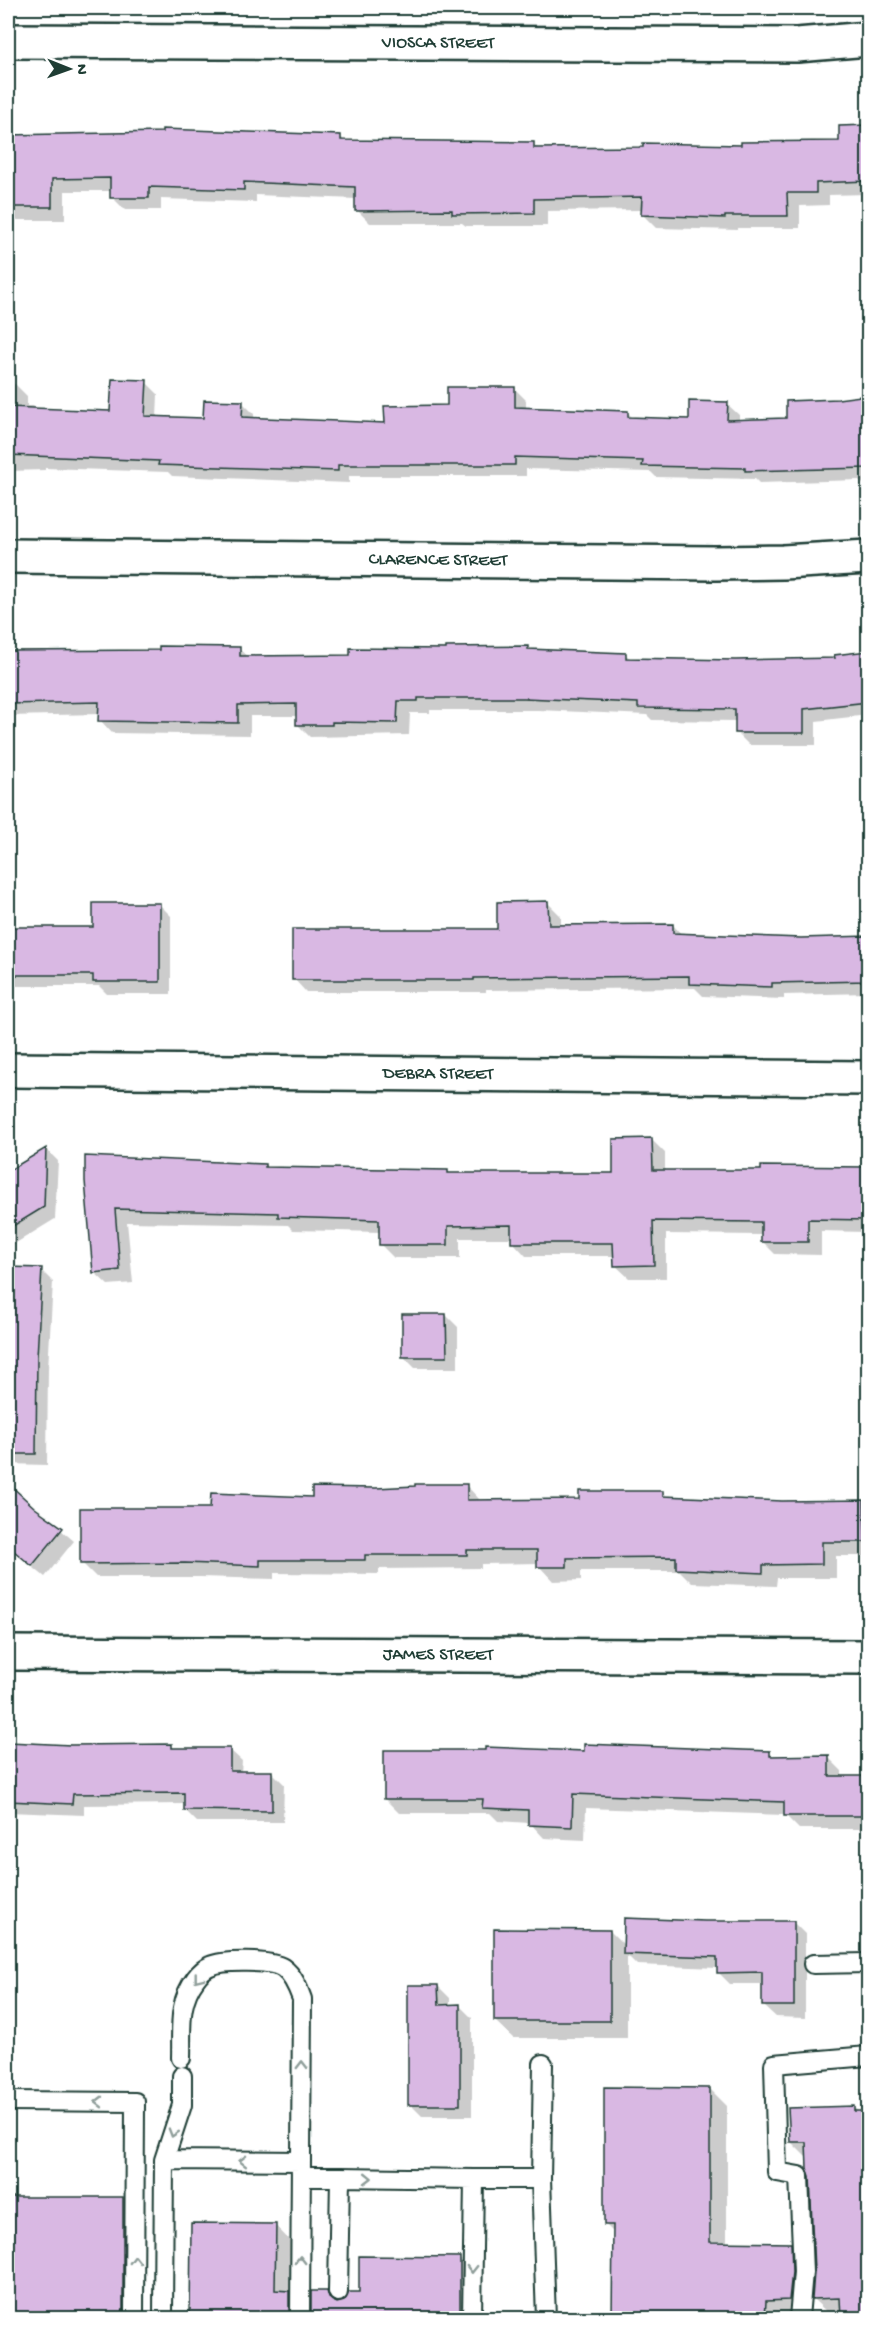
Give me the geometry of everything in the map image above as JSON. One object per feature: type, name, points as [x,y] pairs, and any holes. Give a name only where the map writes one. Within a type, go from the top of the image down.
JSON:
[{"type":"street","name":"VIOSCA STREET","points":[[8,41],[797,45],[868,39]]},
{"type":"street","name":"CLARENCE STREET","points":[[8,556],[715,563],[868,557]]},
{"type":"street","name":"DEBRA STREET","points":[[8,1070],[868,1078]]},
{"type":"street","name":"JAMES STREET","points":[[8,1653],[868,1657]]},
{"type":"lane","points":[[163,2319],[165,2160],[182,2104],[182,2007],[197,1977],[208,1966],[222,1962],[276,1964],[284,1969],[299,1989],[302,1999],[300,2319]]},
{"type":"lane","points":[[813,1964],[868,1963]]},
{"type":"lane","points":[[799,2319],[802,2272],[799,2176],[777,2172],[774,2064],[868,2056]]},
{"type":"lane","points":[[543,2064],[541,2179],[546,2319]]},
{"type":"lane","points":[[8,2101],[135,2102],[135,2319]]},
{"type":"lane","points":[[165,2160],[301,2169],[340,2177],[541,2179]]},
{"type":"lane","points":[[338,2292],[340,2177]]},
{"type":"lane","points":[[472,2319],[474,2179]]},
{"type":"building","points":[[868,125],[868,181],[816,183],[816,193],[787,193],[788,216],[725,216],[725,218],[641,215],[642,197],[534,199],[534,213],[452,214],[452,210],[355,211],[355,187],[244,182],[244,190],[149,187],[149,198],[110,198],[110,178],[52,179],[52,207],[8,207],[8,135],[162,132],[162,129],[341,135],[341,140],[534,142],[534,148],[643,147],[643,143],[741,145],[741,142],[839,141],[839,126]]},
{"type":"building","points":[[112,379],[147,380],[145,416],[203,418],[204,400],[243,401],[242,417],[385,423],[384,406],[447,405],[447,387],[515,387],[515,407],[628,411],[628,417],[689,419],[689,401],[728,402],[727,420],[786,418],[786,401],[838,399],[868,395],[868,468],[745,471],[745,468],[642,466],[643,461],[515,457],[515,465],[338,465],[338,471],[158,465],[159,461],[8,455],[8,407],[110,411]]},
{"type":"building","points":[[159,646],[240,647],[240,656],[350,655],[350,648],[446,649],[446,647],[528,646],[528,649],[626,653],[626,658],[735,660],[835,658],[834,655],[868,651],[868,702],[804,709],[804,733],[735,733],[735,709],[638,708],[638,703],[524,698],[418,698],[418,701],[398,701],[397,723],[332,722],[332,725],[296,725],[296,704],[238,705],[238,723],[98,721],[99,702],[8,704],[8,651],[159,650]]},
{"type":"building","points":[[548,901],[549,925],[673,924],[673,933],[801,938],[868,936],[868,981],[772,983],[772,987],[689,984],[689,976],[474,978],[474,980],[292,980],[292,929],[497,929],[497,902]]},
{"type":"building","points":[[93,903],[160,903],[160,982],[93,982],[93,975],[8,975],[8,927],[93,927]]},
{"type":"building","points":[[652,1138],[653,1170],[761,1170],[761,1166],[868,1167],[868,1220],[808,1219],[808,1242],[761,1242],[761,1222],[653,1221],[654,1265],[614,1266],[613,1243],[511,1243],[511,1225],[448,1226],[448,1245],[379,1245],[379,1220],[278,1217],[278,1213],[115,1209],[120,1270],[93,1273],[85,1156],[265,1164],[265,1167],[448,1170],[448,1173],[613,1173],[613,1139]]},
{"type":"building","points":[[46,1148],[44,1207],[8,1229],[8,1171]]},
{"type":"building","points":[[8,1267],[42,1268],[37,1357],[36,1454],[8,1454]]},
{"type":"building","points":[[402,1314],[446,1314],[447,1357],[402,1357]]},
{"type":"building","points":[[8,1483],[35,1508],[63,1528],[32,1566],[8,1546]]},
{"type":"building","points":[[415,1484],[467,1484],[467,1500],[579,1499],[579,1491],[663,1491],[663,1496],[782,1501],[864,1500],[865,1542],[822,1542],[822,1564],[763,1565],[763,1573],[676,1569],[676,1557],[567,1558],[567,1567],[537,1567],[537,1550],[467,1550],[467,1555],[365,1555],[365,1560],[260,1560],[260,1566],[185,1563],[80,1564],[80,1508],[210,1508],[211,1493],[312,1497],[312,1487],[376,1488],[415,1486]]},
{"type":"building","points":[[8,1742],[71,1745],[172,1744],[172,1748],[230,1748],[230,1771],[272,1771],[272,1811],[184,1810],[184,1793],[73,1794],[72,1804],[8,1801]]},
{"type":"building","points":[[584,1744],[770,1751],[770,1756],[829,1755],[829,1776],[868,1776],[868,1816],[784,1816],[784,1802],[573,1794],[572,1827],[528,1825],[528,1810],[482,1808],[483,1799],[384,1799],[384,1750],[485,1750],[485,1747],[584,1751]]},
{"type":"building","points":[[624,1918],[794,1921],[794,2006],[762,2006],[762,1972],[717,1973],[717,1957],[623,1954]]},
{"type":"building","points":[[494,1929],[610,1930],[610,2021],[494,2021]]},
{"type":"building","points":[[408,1985],[438,1985],[439,2005],[460,2004],[460,2105],[408,2105]]},
{"type":"building","points":[[604,2087],[710,2088],[710,2242],[791,2243],[792,2272],[789,2300],[766,2301],[765,2319],[612,2319],[613,2225],[604,2225]]},
{"type":"building","points":[[854,2106],[854,2111],[868,2111],[868,2319],[841,2319],[840,2298],[812,2299],[814,2272],[810,2176],[807,2168],[806,2142],[790,2142],[788,2108]]},
{"type":"building","points":[[8,2197],[123,2197],[123,2319],[8,2319]]},
{"type":"building","points":[[191,2223],[276,2224],[275,2290],[289,2291],[289,2319],[190,2319]]},
{"type":"building","points":[[359,2256],[460,2257],[460,2319],[311,2319],[311,2291],[327,2291],[329,2298],[337,2303],[344,2301],[349,2292],[359,2292]]}]
